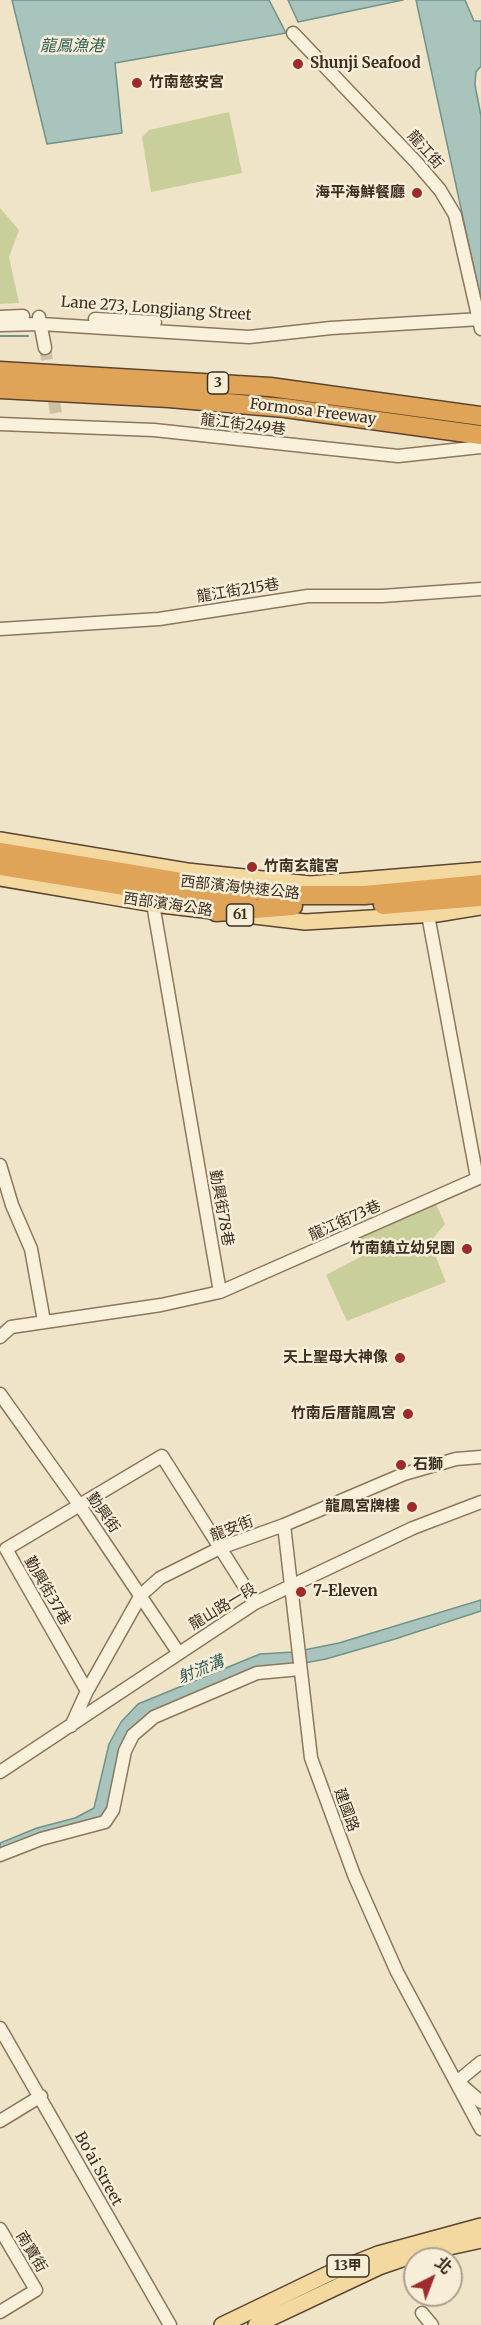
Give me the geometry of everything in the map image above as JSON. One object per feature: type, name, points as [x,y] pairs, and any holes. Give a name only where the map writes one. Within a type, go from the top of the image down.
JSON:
[{"type":"highway","name":"Formosa Freeway","points":[[0,371],[270,387],[434,418],[481,435]]},
{"type":"highway","name":"Formosa Freeway","points":[[0,389],[434,418],[481,416]]},
{"type":"highway","points":[[56,849],[181,882]]},
{"type":"highway","name":"西部濱海快速公路","points":[[0,852],[181,882],[300,895],[365,895],[481,884]]},
{"type":"highway","name":"西部濱海快速公路","points":[[0,866],[180,895],[293,906],[367,907],[481,897]]},
{"type":"highway","points":[[216,912],[293,906]]},
{"type":"main road","points":[[0,840],[187,871],[310,884],[481,870]]},
{"type":"main road","name":"西部濱海公路","points":[[0,878],[153,904],[305,922],[428,915],[481,908]]},
{"type":"main road","name":"13甲","points":[[222,2325],[330,2273],[378,2254],[481,2226]]},
{"type":"main road","name":"13甲","points":[[256,2325],[380,2267],[417,2254],[481,2240]]},
{"type":"street","name":"龍江街","points":[[292,33],[401,146],[440,190],[455,215],[480,322]]},
{"type":"street","points":[[0,317],[40,320]]},
{"type":"street","name":"Lane 273, Longjiang Street","points":[[40,320],[249,337],[270,333],[480,322]]},
{"type":"street","points":[[0,325],[40,320]]},
{"type":"street","points":[[40,320],[45,348]]},
{"type":"street","points":[[56,413],[62,426]]},
{"type":"street","name":"龍江街249巷","points":[[0,424],[154,430],[398,456],[481,447]]},
{"type":"street","name":"龍江街215巷","points":[[0,629],[159,619],[308,596],[382,596],[481,589]]},
{"type":"street","name":"勤興街78巷","points":[[153,904],[220,1292]]},
{"type":"street","points":[[428,915],[479,1177]]},
{"type":"street","points":[[0,1165],[12,1205],[31,1249],[44,1321]]},
{"type":"street","name":"龍江街73巷","points":[[220,1292],[479,1177]]},
{"type":"street","points":[[0,1337],[11,1327],[161,1305],[220,1292]]},
{"type":"street","name":"勤興街","points":[[0,1394],[80,1506],[178,1652]]},
{"type":"street","points":[[80,1506],[162,1456],[255,1603]]},
{"type":"street","name":"龍安街","points":[[70,1727],[87,1691],[141,1595],[160,1578],[220,1548],[284,1525],[405,1474],[456,1459],[481,1457]]},
{"type":"street","name":"龍山路一段","points":[[0,1772],[255,1603],[413,1528],[481,1502]]},
{"type":"street","name":"勤興街37巷","points":[[80,1506],[6,1549],[87,1691]]},
{"type":"street","name":"建國路","points":[[284,1525],[289,1588],[311,1758],[351,1866],[397,1972],[458,2081],[481,2129]]},
{"type":"street","points":[[0,1855],[41,1839],[105,1822],[113,1810],[126,1751],[133,1735],[153,1717],[257,1673],[299,1668]]},
{"type":"street","name":"Bo'ai Street","points":[[0,2028],[41,2096],[170,2325]]},
{"type":"street","points":[[458,2081],[481,2062]]},
{"type":"street","name":"建國路","points":[[458,2081],[481,2102]]},
{"type":"street","points":[[0,2121],[41,2096]]},
{"type":"street","name":"南寶街","points":[[0,2229],[36,2290],[0,2312]]},
{"type":"street","points":[[422,2313],[432,2325]]},
{"type":"green space","points":[[229,112],[242,173],[151,192],[142,137],[149,130]]},
{"type":"green space","points":[[0,208],[19,230],[9,257],[19,303],[0,304]]},
{"type":"green space","points":[[435,1202],[445,1224],[430,1242],[446,1282],[347,1321],[326,1275],[364,1255],[356,1238]]},
{"type":"water","name":"龍鳳漁港","points":[[12,0],[269,0],[286,33],[115,63],[122,133],[47,144]]},
{"type":"water","points":[[288,0],[403,0],[298,22]]},
{"type":"water","points":[[416,0],[465,0],[474,21],[481,21],[481,66],[476,72],[475,85],[481,116],[481,301]]},
{"type":"water","points":[[481,1600],[481,1611],[326,1659],[245,1674],[141,1722],[109,1809],[101,1818],[0,1852],[0,1843],[37,1828],[75,1818],[94,1808],[109,1744],[121,1722],[138,1704],[260,1654],[294,1652],[339,1643]]},
{"type":"waterway","points":[[0,336],[28,336]]},
{"type":"tunnel","points":[[45,348],[56,413]]},
{"type":"place","name":"Shunji Seafood","points":[[298,64]]},
{"type":"place","name":"竹南慈安宮","points":[[137,83]]},
{"type":"place","name":"海平海鮮餐廳","points":[[417,193]]},
{"type":"place","name":"竹南玄龍宮","points":[[252,867]]},
{"type":"place","name":"竹南鎮立幼兒園","points":[[467,1249]]},
{"type":"place","name":"天上聖母大神像","points":[[400,1358]]},
{"type":"place","name":"竹南后厝龍鳳宮","points":[[408,1414]]},
{"type":"place","name":"石獅","points":[[401,1465]]},
{"type":"place","name":"龍鳳宮牌樓","points":[[412,1507]]},
{"type":"place","name":"7-Eleven","points":[[301,1592]]},
{"type":"water label","name":"射流溝","points":[[201,1670]]}]
